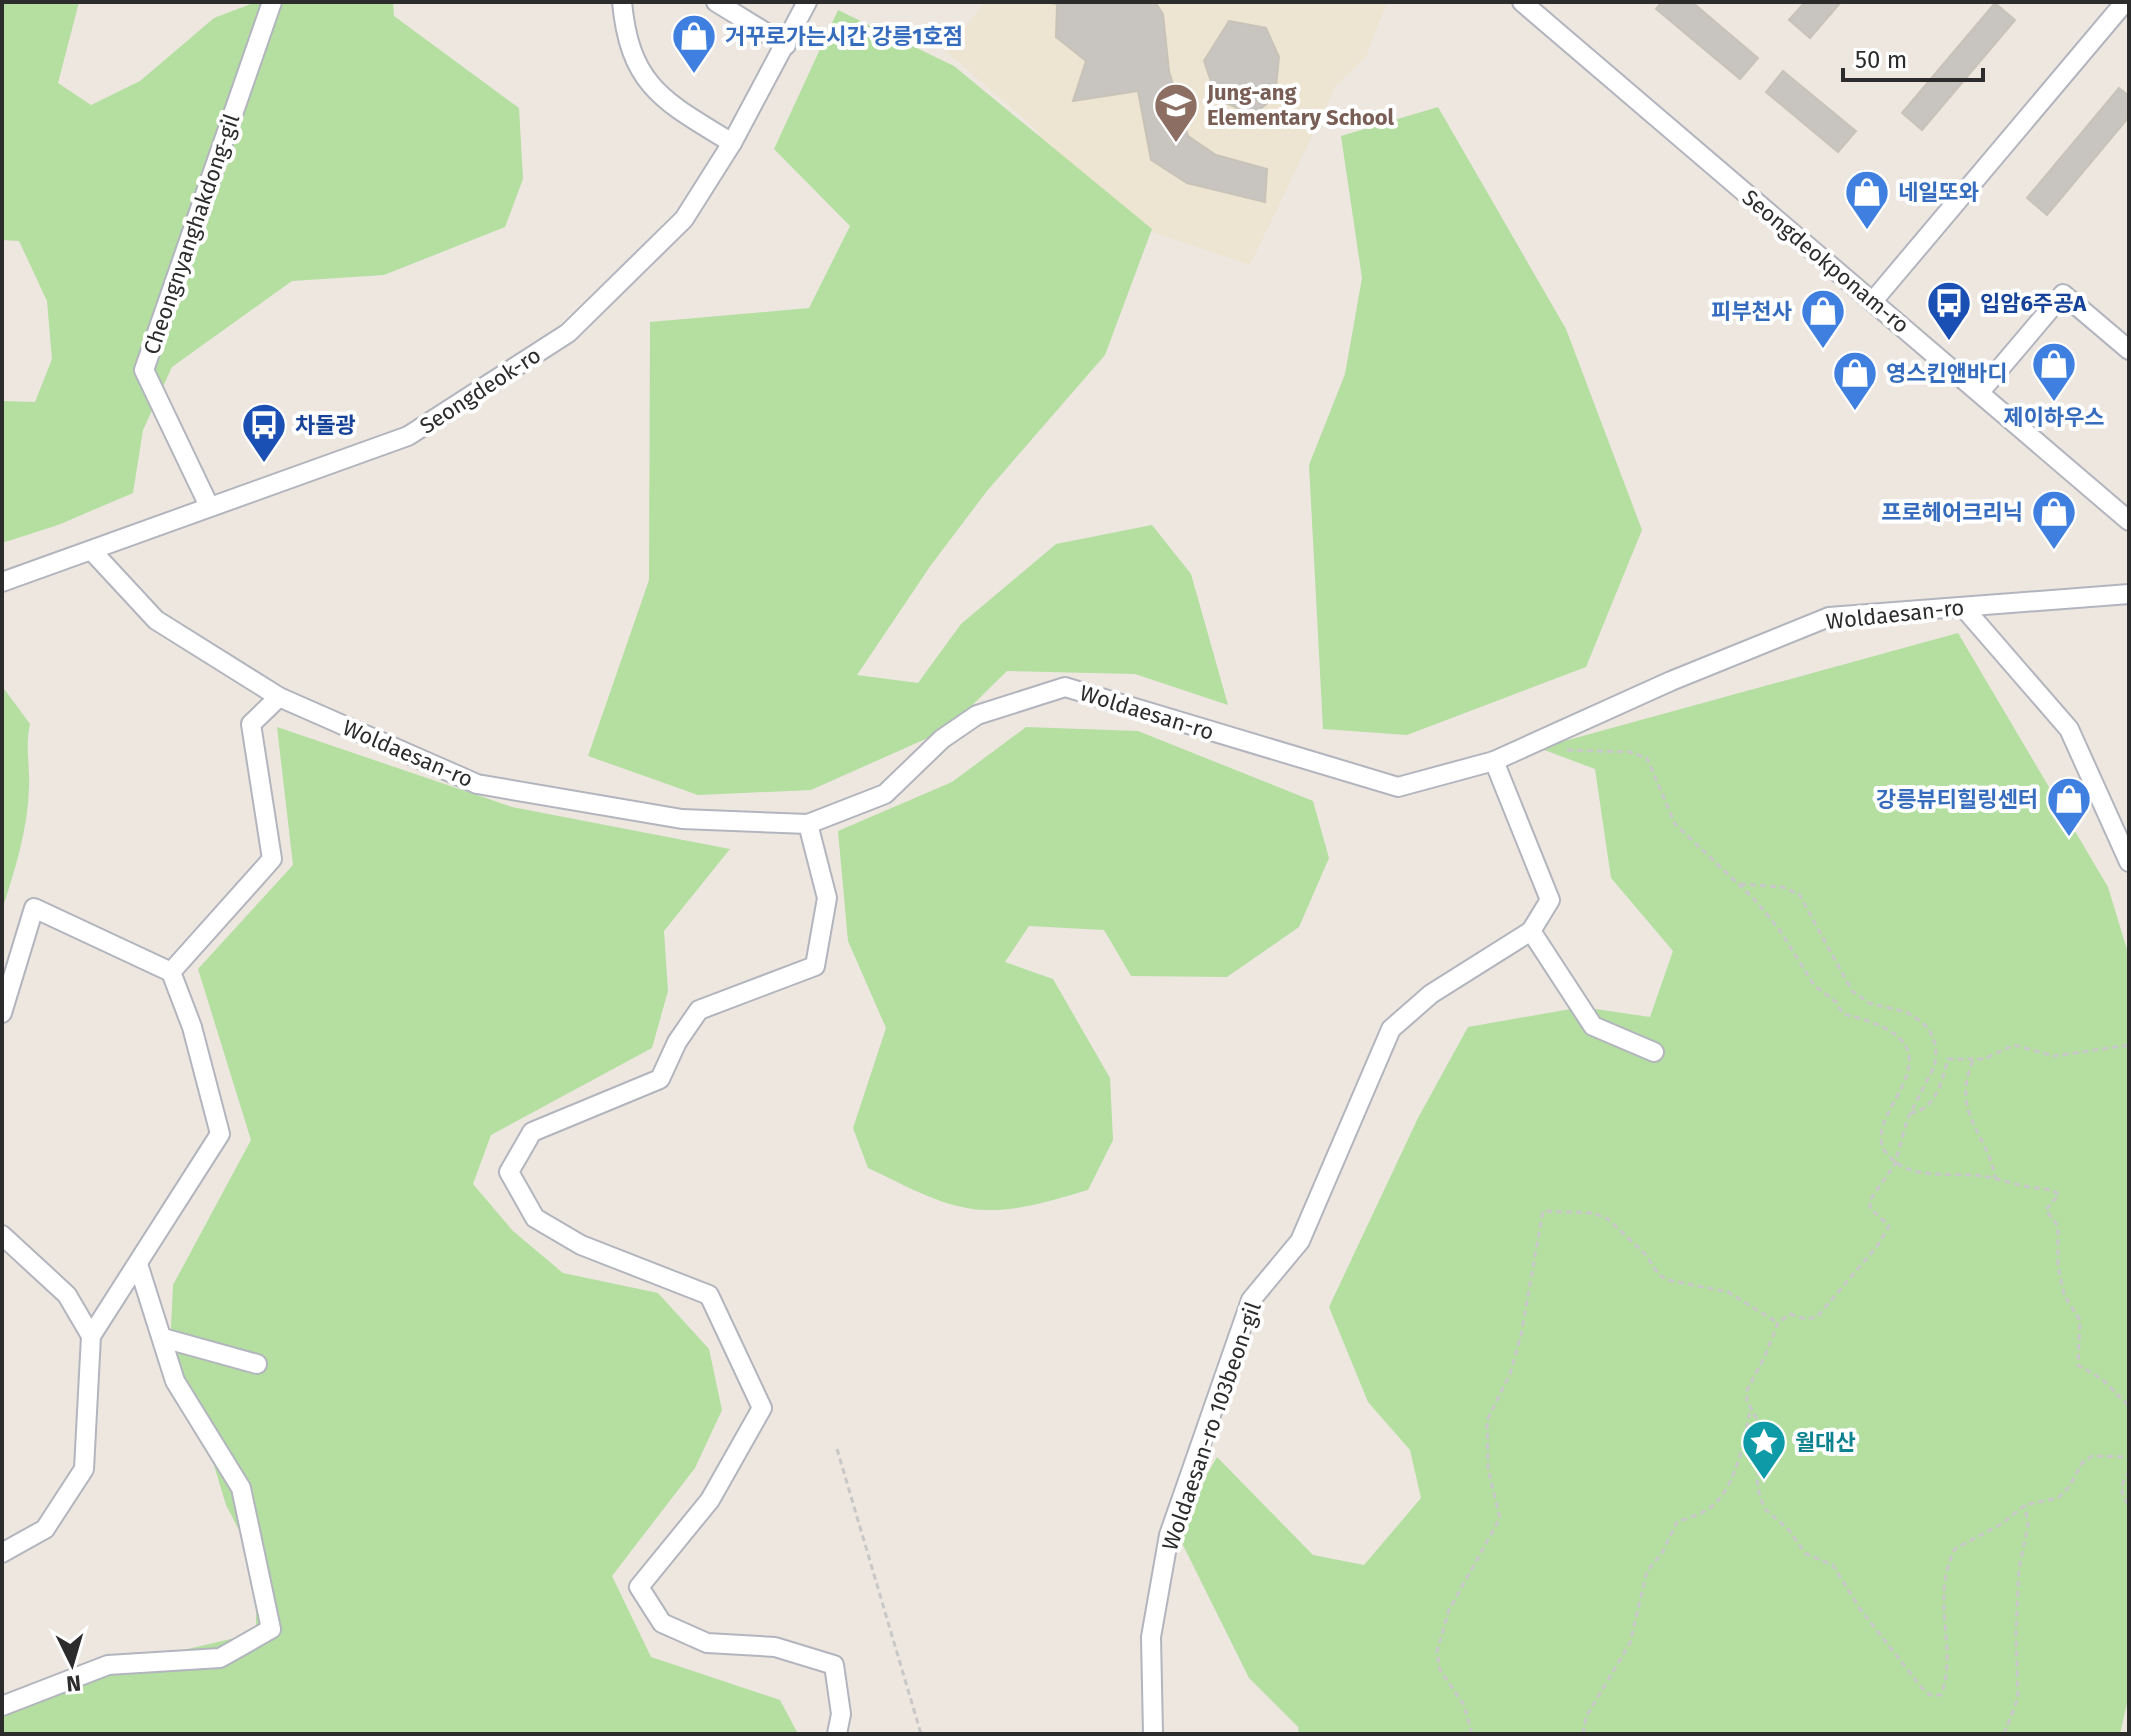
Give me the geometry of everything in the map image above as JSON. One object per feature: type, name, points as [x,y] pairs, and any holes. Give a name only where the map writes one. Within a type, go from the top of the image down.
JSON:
[{"type":"street","name":"Cheongnyanghakdong-gil","points":[[209,506],[144,370],[272,2]]},
{"type":"street","points":[[622,2],[624,20],[642,77],[670,105],[732,143]]},
{"type":"street","points":[[716,2],[786,45]]},
{"type":"street","name":"Seongdeok-ro","points":[[2,582],[408,436],[568,333],[684,219],[732,143],[807,2]]},
{"type":"street","name":"Seongdeokponam-ro","points":[[1522,2],[2129,521]]},
{"type":"street","points":[[1873,301],[2125,2]]},
{"type":"street","points":[[1980,392],[2063,294],[2129,350]]},
{"type":"street","name":"Woldaesan-ro","points":[[92,551],[156,620],[279,697],[477,784],[682,819],[808,824],[885,794],[942,739],[977,715],[1065,687],[1398,787],[1494,761],[1671,681],[1829,617],[2129,594]]},
{"type":"street","points":[[1964,608],[2069,729],[2129,862]]},
{"type":"street","points":[[171,972],[272,859],[251,724],[279,697]]},
{"type":"street","points":[[1494,761],[1550,900],[1531,931],[1593,1026],[1654,1052]]},
{"type":"street","points":[[808,824],[827,898],[815,966],[699,1010],[677,1042],[660,1079],[532,1132],[509,1172],[535,1218],[581,1245],[709,1295],[762,1408],[710,1500],[639,1587],[662,1623],[707,1643],[775,1647],[834,1665],[841,1714],[837,1734]]},
{"type":"street","points":[[2,1013],[34,908],[171,972],[192,1027],[220,1134],[91,1336],[84,1469],[45,1529],[2,1553]]},
{"type":"street","name":"Woldaesan-ro 103beon-gil","points":[[1153,1734],[1151,1637],[1169,1535],[1251,1300],[1300,1241],[1391,1029],[1431,994],[1531,931]]},
{"type":"street","points":[[2,1235],[67,1295],[91,1336]]},
{"type":"street","points":[[2,1706],[108,1665],[220,1658],[271,1629],[241,1488],[175,1381],[138,1264]]},
{"type":"street","points":[[163,1338],[257,1364]]},
{"type":"path","points":[[1538,741],[1555,751],[1630,752],[1647,758],[1675,824],[1705,856],[1740,884],[1779,929],[1814,985],[1836,1002],[1843,1014],[1878,1025],[1907,1045],[1906,1077],[1881,1129],[1882,1147],[1895,1164],[1928,1174],[1995,1178],[2049,1188],[2059,1194],[2046,1210],[2058,1226],[2058,1266],[2064,1295],[2080,1320],[2078,1365],[2102,1379],[2129,1406]]},
{"type":"path","points":[[1583,1734],[1586,1717],[1630,1643],[1647,1571],[1662,1553],[1677,1522],[1709,1509],[1728,1484],[1745,1438],[1750,1410],[1747,1390],[1778,1323],[1790,1314],[1806,1319],[1817,1317],[1878,1245],[1889,1226],[1870,1208],[1870,1200],[1895,1164],[1910,1113],[1935,1065],[1936,1046],[1929,1029],[1906,1012],[1869,1003],[1852,991],[1799,894],[1782,887],[1740,884]]},
{"type":"path","points":[[1910,1113],[1921,1112],[1932,1102],[1948,1059],[1973,1061],[2014,1045],[2054,1056],[2129,1045]]},
{"type":"path","points":[[1973,1061],[1966,1083],[1969,1112],[1995,1178]]},
{"type":"path","points":[[1472,1734],[1464,1705],[1440,1670],[1437,1651],[1449,1610],[1500,1518],[1488,1469],[1487,1420],[1510,1374],[1521,1335],[1543,1211],[1593,1213],[1608,1219],[1646,1255],[1659,1275],[1668,1280],[1728,1292],[1778,1323]]},
{"type":"path","points":[[1750,1410],[1765,1434],[1766,1444],[1757,1480],[1765,1509],[1789,1530],[1806,1554],[1833,1565],[1866,1618],[1930,1695],[1941,1695],[1948,1679],[1942,1624],[1949,1561],[1955,1549],[2003,1523],[2025,1505],[2058,1498],[2069,1487],[2082,1463],[2092,1456],[2129,1457]]},
{"type":"path","points":[[837,1449],[921,1734]]},
{"type":"path","points":[[2129,1471],[2121,1483],[2121,1494],[2129,1506]]},
{"type":"path","points":[[2004,1734],[2018,1698],[2017,1613],[2019,1568],[2028,1526],[2025,1505]]},
{"type":"shaded area","name":"Jung-ang Elementary School","points":[[985,2],[1387,2],[1366,57],[1336,86],[1250,265],[1117,220],[1052,159],[1036,129],[946,51]]},
{"type":"green space","points":[[2,2],[79,2],[58,83],[91,105],[140,81],[214,18],[256,2],[393,2],[394,16],[519,108],[523,179],[505,227],[384,275],[292,281],[172,367],[143,430],[133,493],[58,525],[2,543],[2,401],[35,402],[52,359],[47,301],[19,241],[2,240]]},
{"type":"green space","points":[[838,10],[954,66],[1152,229],[1105,355],[987,491],[931,565],[857,675],[918,683],[961,624],[1056,544],[1152,525],[1191,574],[1228,705],[1135,674],[1007,671],[948,729],[811,790],[698,795],[588,756],[649,580],[650,322],[809,308],[850,226],[774,149]]},
{"type":"green space","points":[[1438,107],[1566,329],[1642,530],[1586,667],[1407,735],[1323,729],[1309,465],[1345,374],[1362,278],[1341,136]]},
{"type":"green space","points":[[1958,633],[2108,887],[2129,956],[2129,1695],[2120,1734],[1299,1734],[1298,1727],[1249,1678],[1175,1529],[1217,1457],[1313,1555],[1364,1565],[1421,1498],[1410,1450],[1368,1402],[1329,1307],[1418,1118],[1468,1027],[1582,1007],[1650,1017],[1673,951],[1611,878],[1595,769],[1539,748]]},
{"type":"green space","points":[[2,686],[30,724],[26,818],[2,910]]},
{"type":"green space","points":[[277,727],[512,807],[730,849],[664,931],[668,991],[652,1048],[491,1135],[473,1184],[513,1231],[563,1273],[658,1293],[709,1349],[722,1410],[695,1468],[612,1576],[651,1657],[780,1700],[798,1734],[2,1734],[2,1717],[145,1659],[256,1633],[256,1563],[226,1505],[209,1449],[168,1390],[173,1285],[251,1140],[198,969],[293,865]]},
{"type":"green space","points":[[1026,727],[1138,731],[1313,801],[1329,858],[1299,927],[1227,977],[1131,976],[1104,930],[1029,926],[1005,962],[1053,979],[1110,1078],[1113,1140],[1088,1190],[1015,1208],[974,1209],[927,1196],[868,1168],[853,1128],[886,1028],[848,941],[838,831],[952,782]]},
{"type":"building","points":[[1045,2],[1155,2],[1163,14],[1169,71],[1188,136],[1216,155],[1267,169],[1265,202],[1187,183],[1151,160],[1138,91],[1073,101],[1086,61],[1056,37],[1057,4]]},
{"type":"building","points":[[1662,2],[1692,2],[1758,58],[1740,79],[1656,9]]},
{"type":"building","points":[[1805,2],[1841,2],[1810,38],[1789,20]]},
{"type":"building","points":[[1995,3],[2015,20],[1922,130],[1902,113]]},
{"type":"building","points":[[1229,21],[1266,28],[1279,57],[1275,97],[1253,115],[1217,99],[1204,61]]},
{"type":"building","points":[[1783,71],[1856,131],[1838,152],[1766,92]]},
{"type":"building","points":[[2119,88],[2129,96],[2129,117],[2047,215],[2027,198]]},
{"type":"place","name":"거꾸로가는시간 강릉1호점","points":[[694,75]]},
{"type":"place","name":"Jung-ang Elementary School","points":[[1176,144]]},
{"type":"place","name":"네일또와","points":[[1867,231]]},
{"type":"place","name":"입암6주공A","points":[[1949,342]]},
{"type":"place","name":"피부천사","points":[[1823,350]]},
{"type":"place","name":"제이하우스","points":[[2054,403]]},
{"type":"place","name":"영스킨앤바디","points":[[1855,412]]},
{"type":"place","name":"차돌광","points":[[264,464]]},
{"type":"place","name":"프로헤어크리닉","points":[[2054,551]]},
{"type":"place","name":"강릉뷰티힐링센터","points":[[2069,838]]},
{"type":"place","name":"월대산","points":[[1764,1481]]}]
